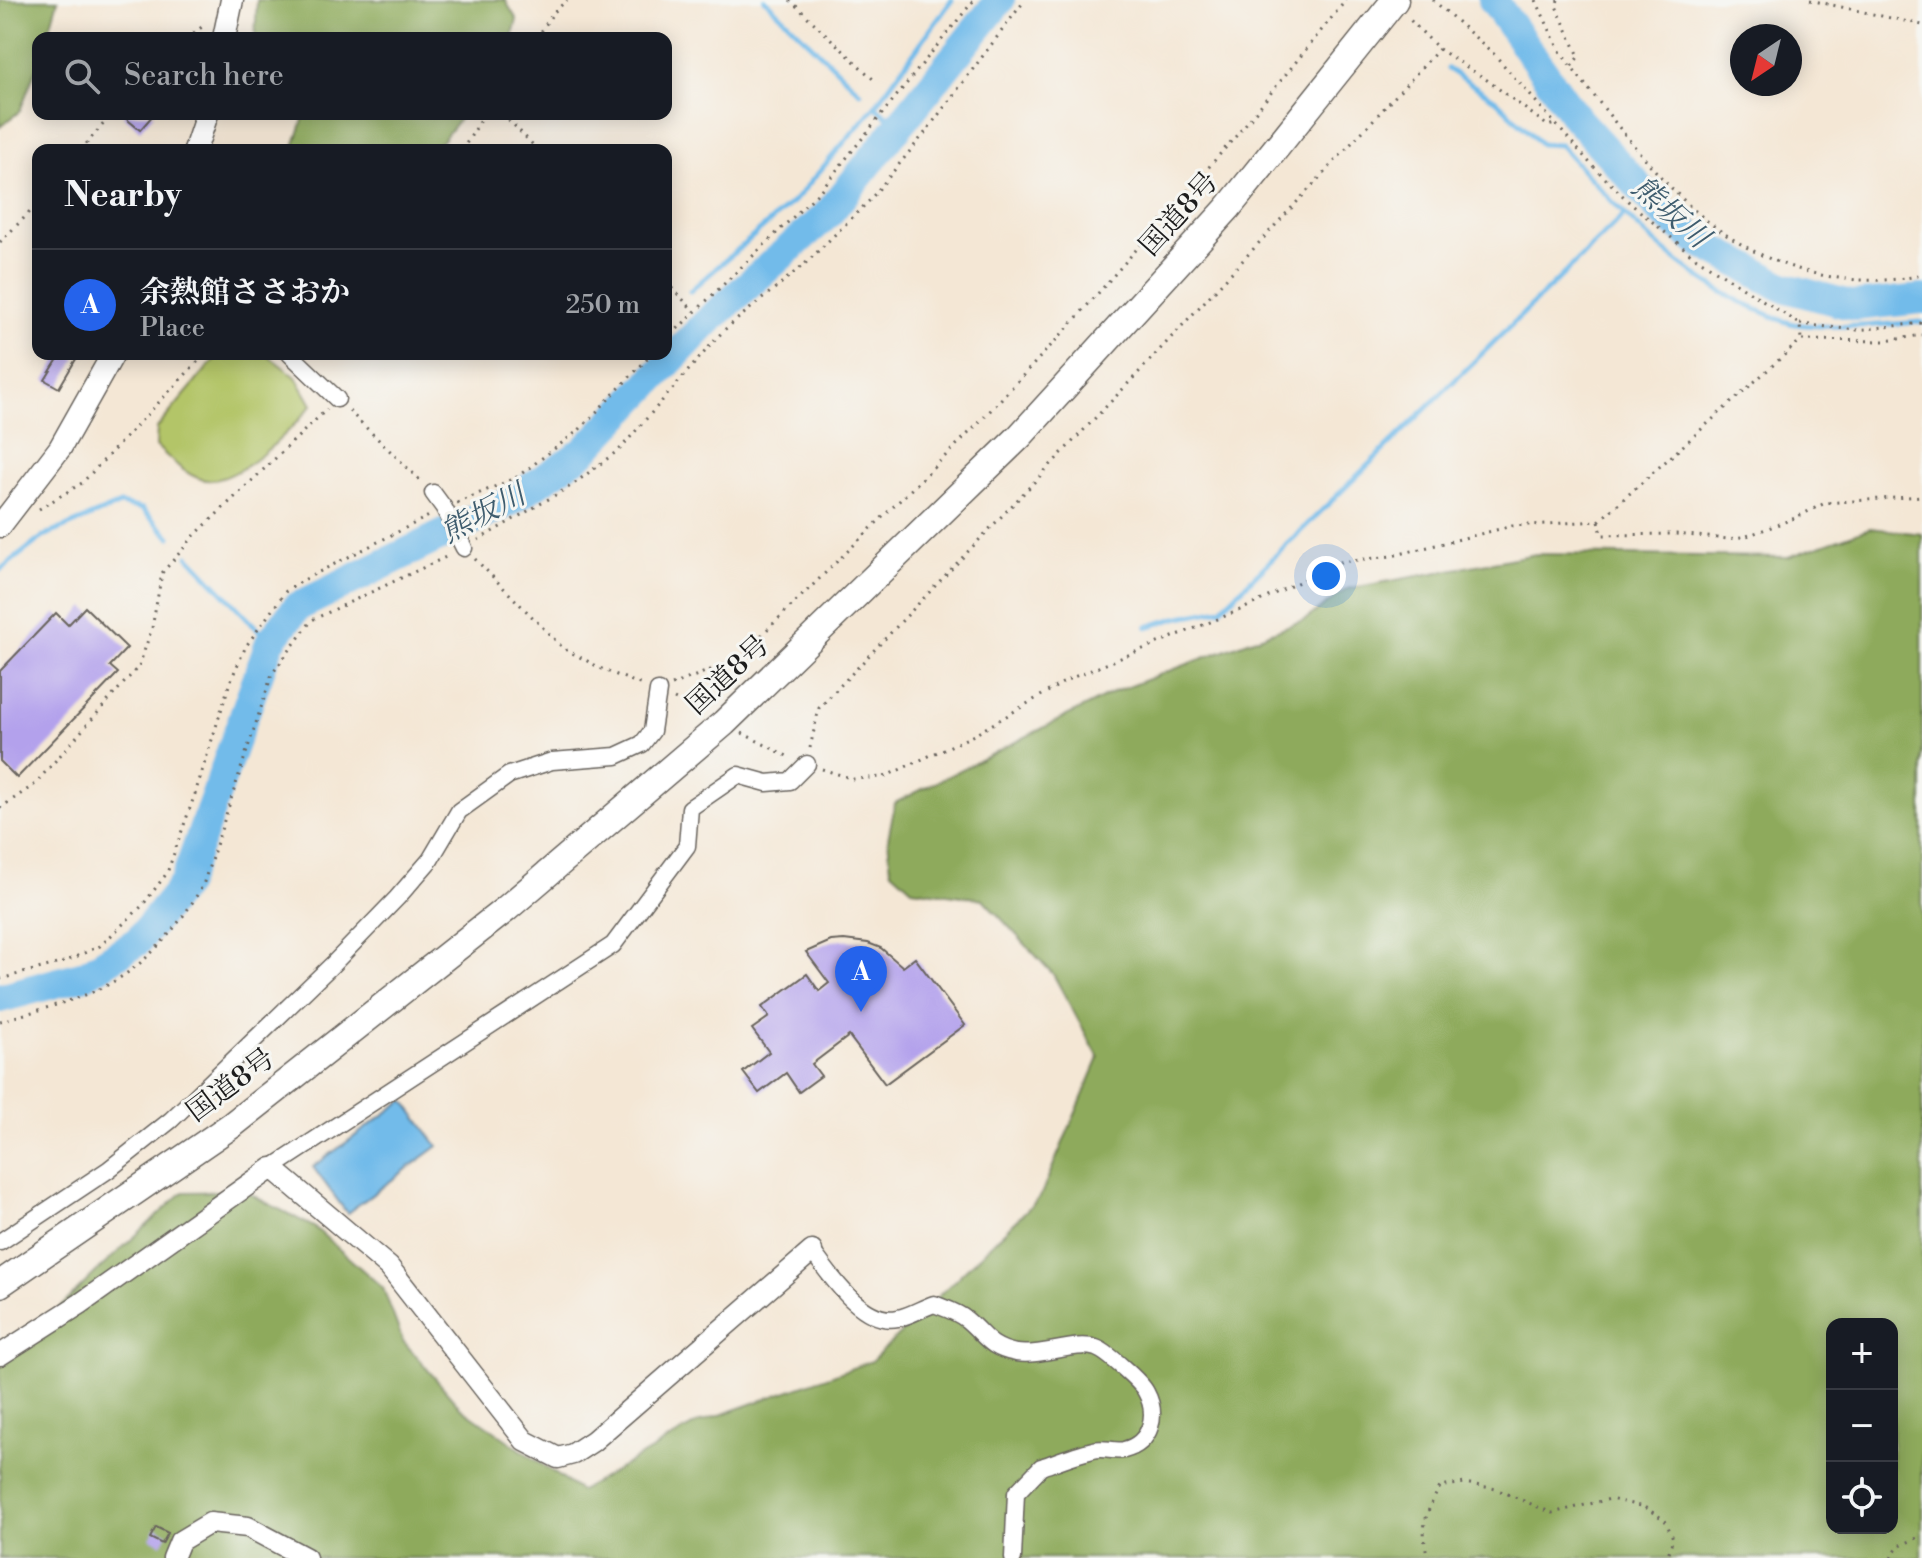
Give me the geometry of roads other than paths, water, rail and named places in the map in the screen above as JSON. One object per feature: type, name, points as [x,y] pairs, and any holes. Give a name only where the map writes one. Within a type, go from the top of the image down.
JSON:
[{"type":"highway","name":"国道8号","points":[[0,1284],[232,1125],[506,909],[724,723],[1019,437],[1228,208],[1402,9]]},
{"type":"main road","points":[[225,32],[232,0]]},
{"type":"main road","points":[[197,144],[205,120]]},
{"type":"main road","points":[[0,526],[60,448],[110,360]]},
{"type":"street","points":[[296,360],[337,399]]},
{"type":"street","points":[[433,493],[464,548]]},
{"type":"street","points":[[0,1242],[108,1170],[171,1120],[397,898],[430,860],[459,811],[509,775],[552,761],[616,756],[642,744],[652,731],[658,691]]},
{"type":"street","points":[[0,1355],[80,1304],[272,1168],[613,945],[687,846],[690,808],[738,775],[767,783],[790,781],[807,764]]},
{"type":"street","points":[[272,1168],[389,1267],[525,1441],[558,1458],[573,1454],[593,1441],[812,1251],[848,1297],[882,1319],[898,1319],[934,1304],[965,1318],[990,1344],[1017,1353],[1046,1354],[1072,1347],[1097,1348],[1140,1382],[1153,1405],[1153,1422],[1149,1431],[1134,1445],[1122,1450],[1097,1448],[1034,1472],[1016,1493],[1013,1558]]},
{"type":"street","points":[[173,1558],[180,1541],[210,1523],[248,1527],[306,1558]]},
{"type":"water","points":[[404,1100],[438,1146],[347,1213],[313,1167]]},
{"type":"waterway","points":[[765,0],[860,92]]},
{"type":"waterway","points":[[690,291],[796,199],[875,106],[952,0]]},
{"type":"waterway","name":"熊坂川","points":[[672,359],[709,320],[828,214],[1000,0]]},
{"type":"waterway","name":"熊坂川","points":[[1493,0],[1577,119],[1663,213],[1696,240],[1783,287],[1854,306],[1922,299]]},
{"type":"waterway","points":[[1448,69],[1496,100],[1541,144],[1560,145],[1651,239],[1703,280],[1731,297],[1794,324],[1841,326],[1922,322]]},
{"type":"waterway","points":[[875,106],[900,128]]},
{"type":"waterway","points":[[1147,627],[1221,609],[1624,215]]},
{"type":"waterway","name":"熊坂川","points":[[0,998],[85,975],[138,941],[184,884],[270,642],[297,607],[511,501],[583,452],[671,360]]},
{"type":"waterway","points":[[0,570],[44,536],[120,504],[142,509],[170,537]]},
{"type":"waterway","points":[[188,556],[270,642]]},
{"type":"place","name":"余熱館ささおか","points":[[861,1012]]}]
